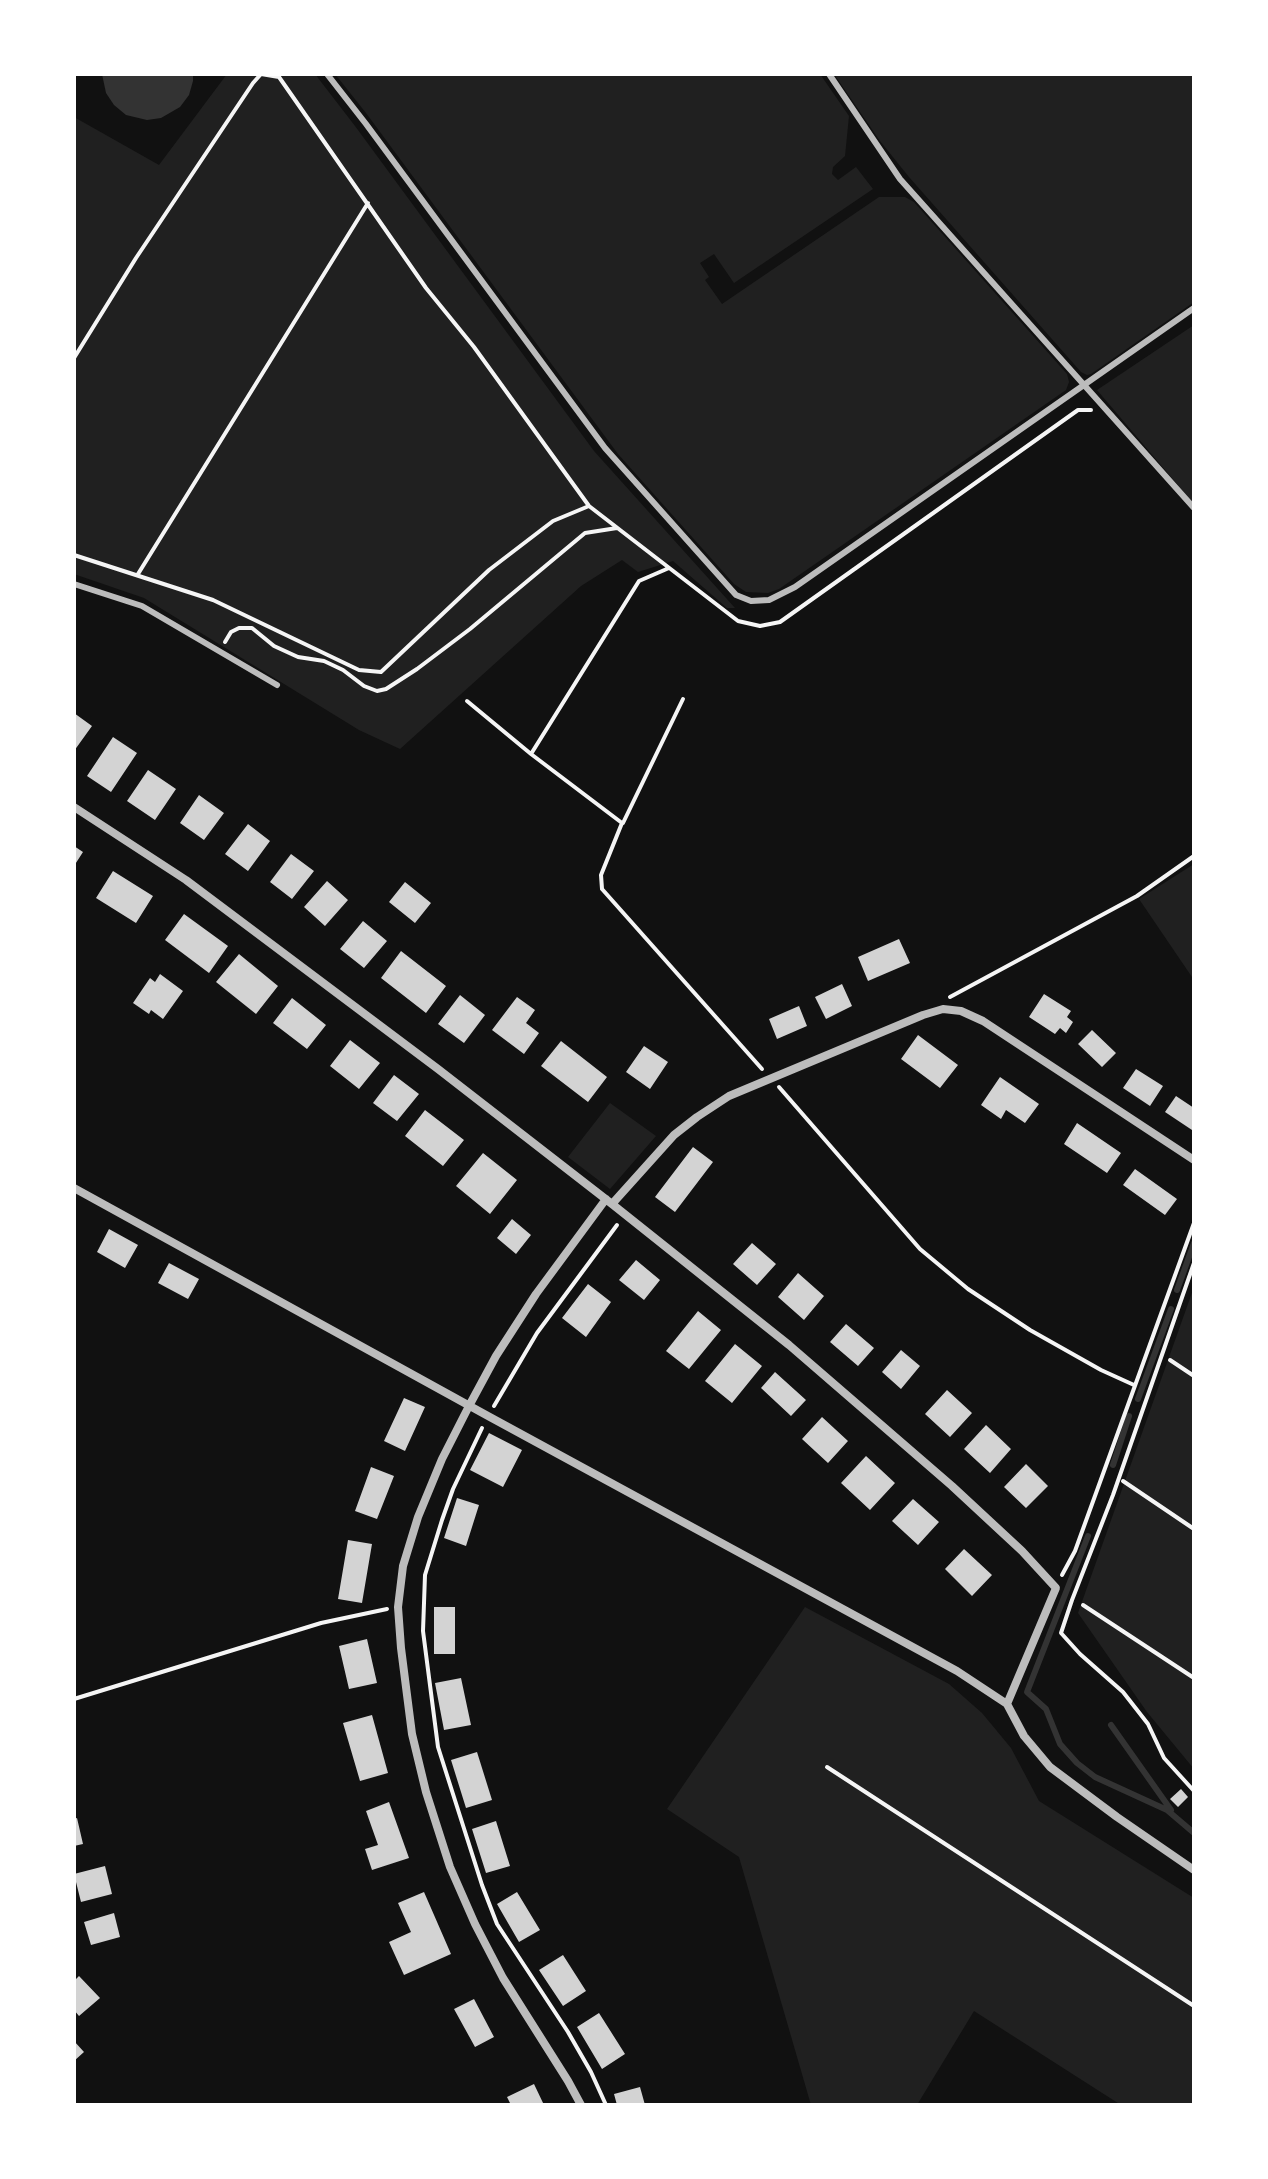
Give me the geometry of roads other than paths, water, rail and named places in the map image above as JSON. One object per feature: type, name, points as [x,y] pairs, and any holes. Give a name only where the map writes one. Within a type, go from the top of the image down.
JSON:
[{"type":"street","points":[[74,807],[186,880],[625,1214],[789,1345],[940,1475],[1022,1551],[1056,1588],[1007,1704]]},
{"type":"street","points":[[581,2105],[503,1978],[450,1867],[426,1792],[412,1734],[398,1607],[403,1566],[418,1517],[442,1459],[496,1356],[536,1294],[609,1202],[674,1135],[697,1117],[729,1096],[943,1009],[961,1011],[983,1021],[1194,1160]]},
{"type":"street","points":[[74,1188],[957,1671],[1007,1704],[1024,1736],[1050,1767],[1194,1870]]},
{"type":"lane","points":[[327,74],[605,448],[736,595],[751,601],[769,600],[795,587],[1194,308]]},
{"type":"lane","points":[[829,74],[900,179],[1194,508]]},
{"type":"lane","points":[[74,584],[142,606],[277,685]]},
{"type":"waterway","points":[[1177,1290],[1194,1243]]},
{"type":"waterway","points":[[1138,1399],[1171,1309]]},
{"type":"waterway","points":[[1113,1465],[1129,1416]]},
{"type":"waterway","points":[[1088,1536],[1027,1692],[1046,1709],[1060,1744],[1077,1763],[1095,1777],[1167,1810],[1194,1833]]},
{"type":"waterway","points":[[1111,1725],[1171,1810]]}]
